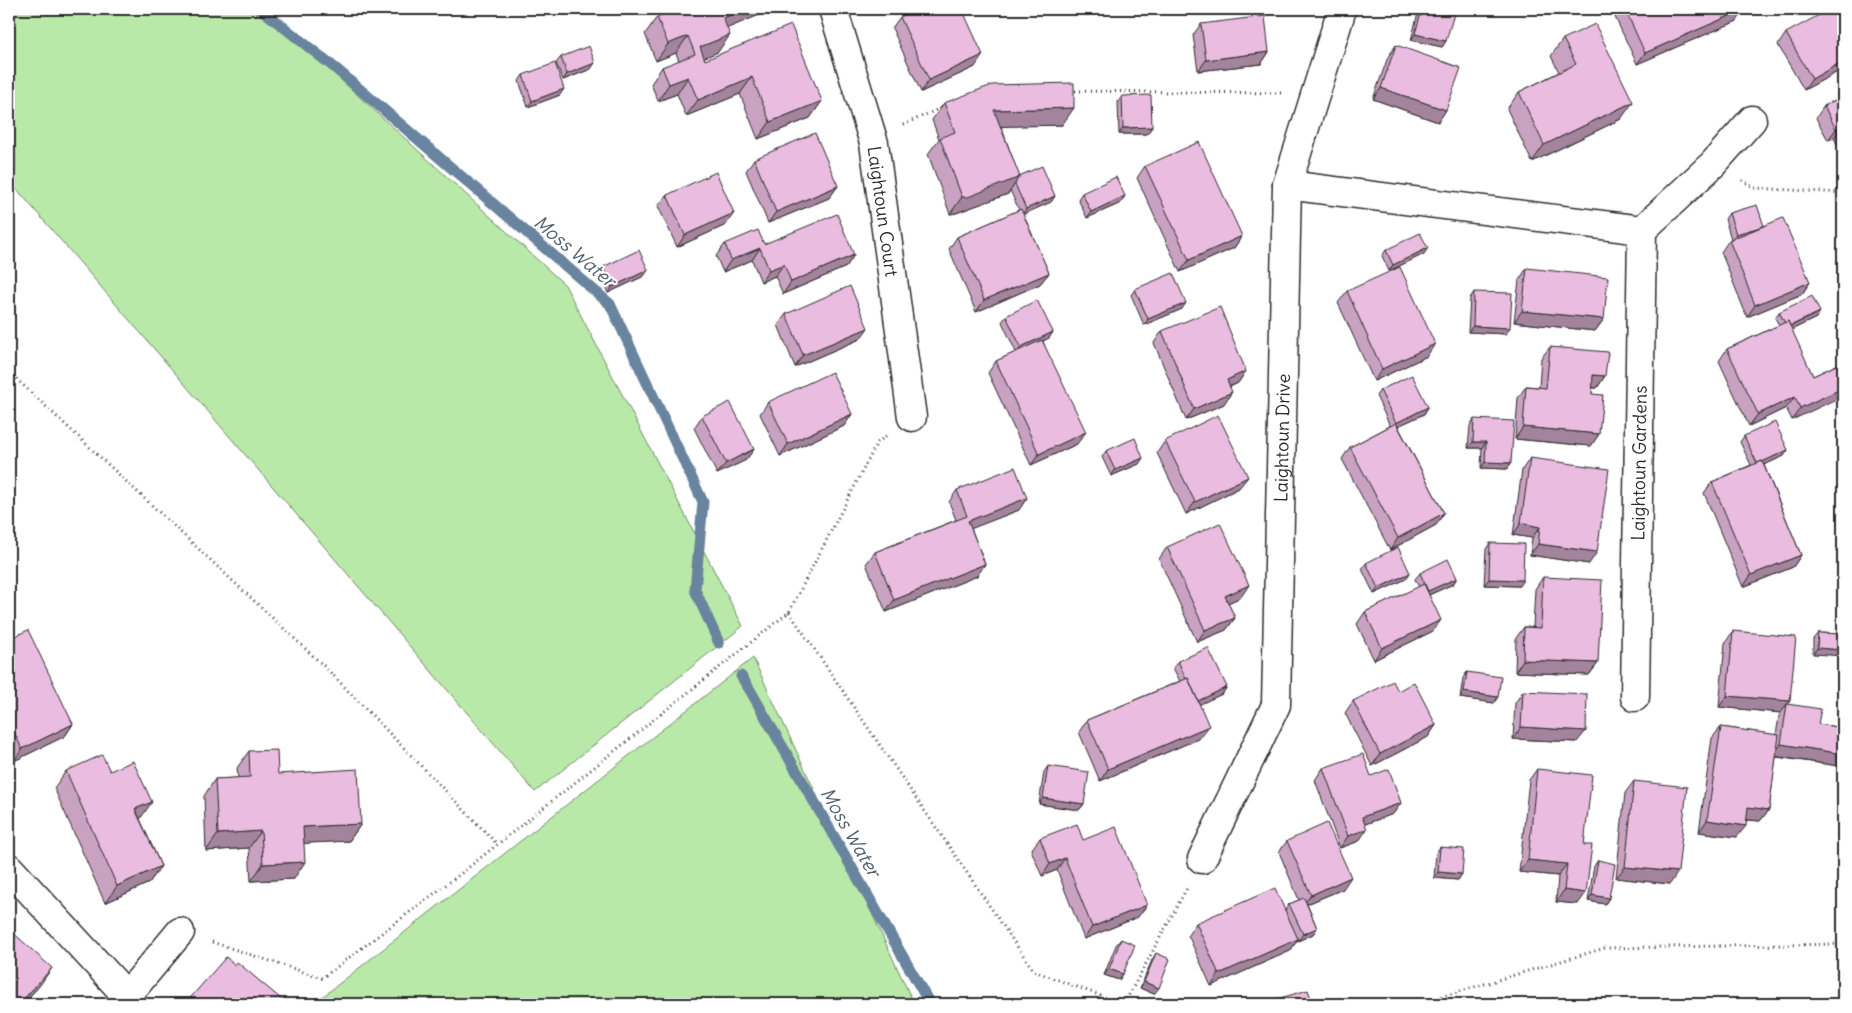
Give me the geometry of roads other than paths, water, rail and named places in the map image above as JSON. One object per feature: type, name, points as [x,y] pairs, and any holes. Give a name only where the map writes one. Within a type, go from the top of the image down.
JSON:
[{"type":"street","name":"Laightoun Court","points":[[833,9],[873,139],[912,417]]},
{"type":"street","name":"Laightoun Drive","points":[[1202,859],[1276,705],[1287,186],[1342,9]]},
{"type":"street","points":[[1287,186],[1642,230],[1713,164],[1752,120]]},
{"type":"street","name":"Laightoun Gardens","points":[[1634,697],[1642,230]]},
{"type":"street","points":[[9,868],[124,1000],[180,932]]},
{"type":"waterway","name":"Moss Water","points":[[261,9],[335,68],[610,304],[703,502],[695,590],[719,643]]},
{"type":"waterway","name":"Moss Water","points":[[741,676],[930,1004]]}]
